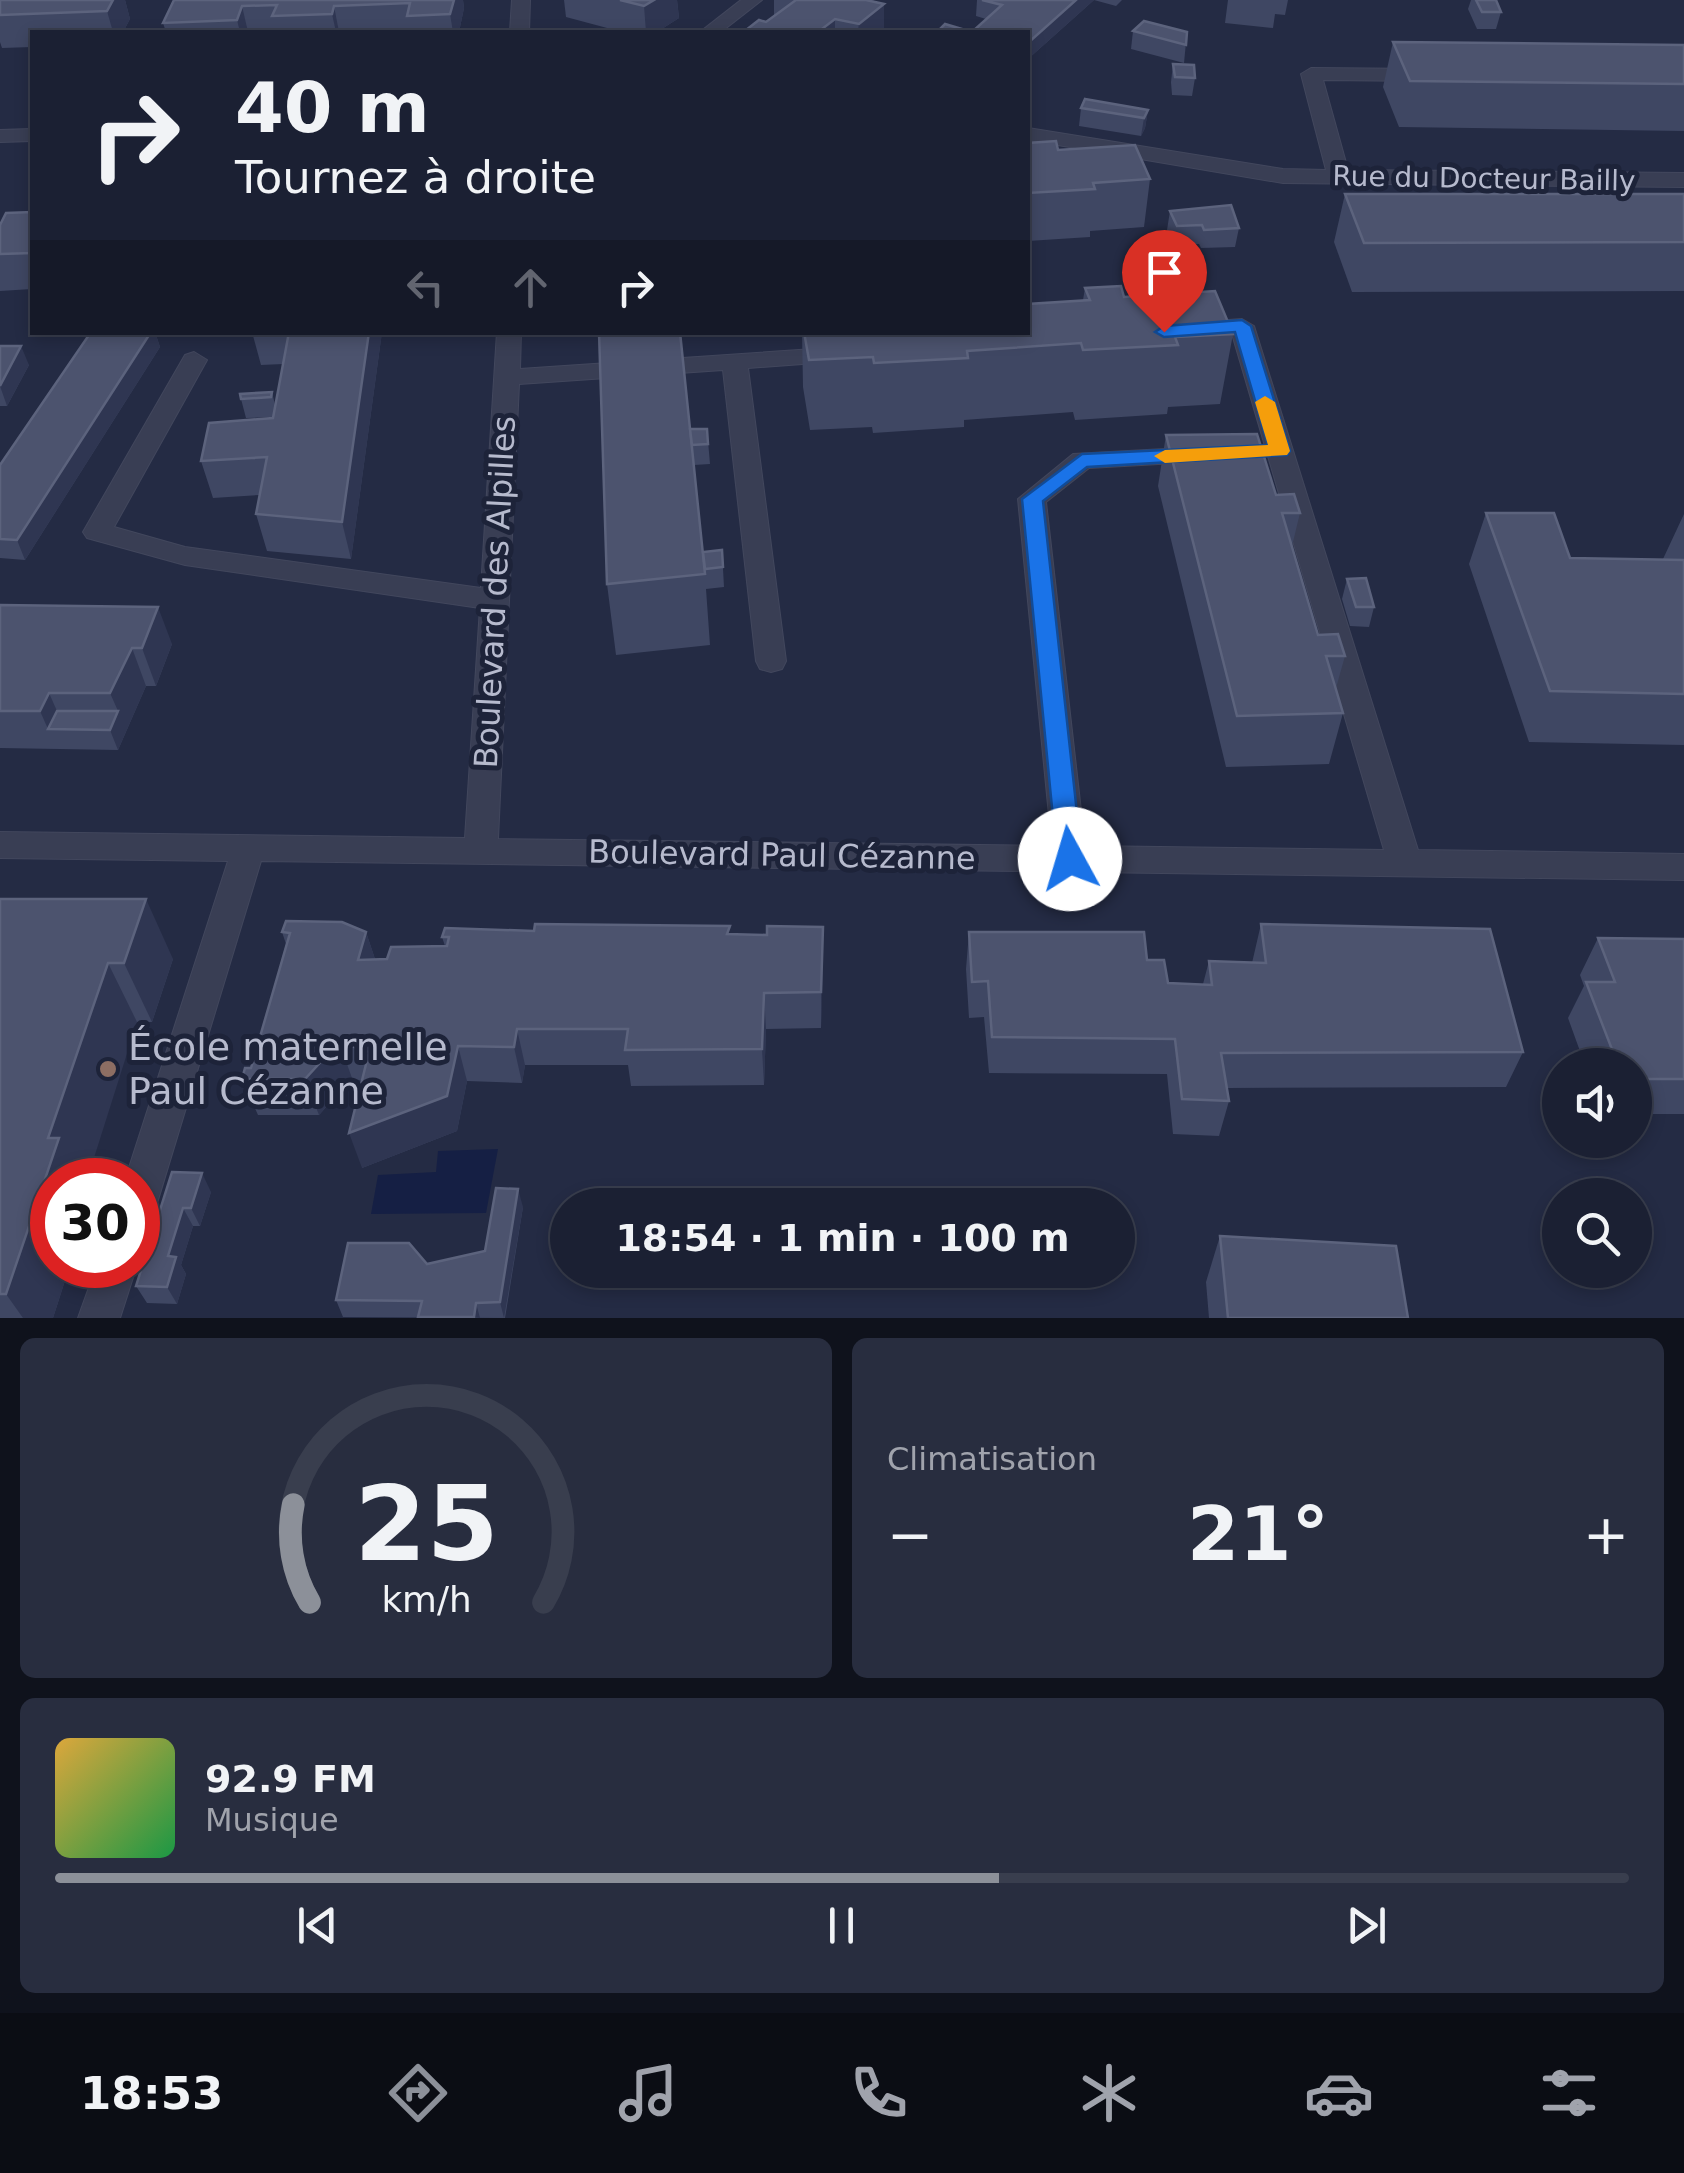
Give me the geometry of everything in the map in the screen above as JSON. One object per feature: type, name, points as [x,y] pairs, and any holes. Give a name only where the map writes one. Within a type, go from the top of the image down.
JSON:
[{"type":"street","points":[[520,30],[521,0]]},
{"type":"street","points":[[712,30],[753,0]]},
{"type":"street","points":[[1339,176],[1312,74],[1449,76]]},
{"type":"street","points":[[0,136],[30,134]]},
{"type":"street","name":"Rue du Docteur Bailly","points":[[1030,134],[1283,176],[1684,180]]},
{"type":"street","points":[[1114,174],[1160,158]]},
{"type":"street","points":[[1164,332],[1242,326],[1260,452],[1405,863]]},
{"type":"street","name":"Boulevard des Alpilles","points":[[481,851],[509,335]]},
{"type":"street","points":[[507,376],[871,352]]},
{"type":"street","points":[[194,360],[97,532],[186,556],[496,600]]},
{"type":"street","points":[[735,362],[771,661]]},
{"type":"street","points":[[1070,859],[1032,499],[1082,460],[1260,452]]},
{"type":"street","name":"Boulevard Paul Cézanne","points":[[0,845],[1684,866]]},
{"type":"street","points":[[151,1158],[249,848]]},
{"type":"street","points":[[99,1318],[109,1288]]},
{"type":"water","points":[[498,1149],[486,1213],[371,1214],[378,1175],[436,1172],[438,1151]]},
{"type":"building","points":[[0,0],[113,0],[107,11],[0,15]]},
{"type":"building","points":[[174,0],[454,0],[450,14],[407,16],[410,3],[334,6],[332,14],[272,16],[277,5],[242,6],[237,20],[163,23]]},
{"type":"building","points":[[620,0],[654,0],[644,6]]},
{"type":"building","points":[[796,0],[866,0],[884,4],[859,24],[835,19],[821,30],[746,30],[759,20],[766,22]]},
{"type":"building","points":[[982,0],[1076,0],[1030,41],[1030,30],[974,30],[1002,5]]},
{"type":"building","points":[[1476,0],[1496,0],[1501,12],[1482,12]]},
{"type":"building","points":[[1144,21],[1187,32],[1186,45],[1133,31]]},
{"type":"building","points":[[945,24],[965,30],[939,30]]},
{"type":"building","points":[[1393,42],[1684,45],[1684,84],[1410,81]]},
{"type":"building","points":[[1173,64],[1194,65],[1195,78],[1175,77]]},
{"type":"building","points":[[1085,99],[1148,110],[1144,118],[1081,108]]},
{"type":"building","points":[[1056,141],[1058,150],[1135,145],[1150,179],[1093,183],[1095,189],[1030,193],[1030,143]]},
{"type":"building","points":[[1345,194],[1684,194],[1684,242],[1364,243]]},
{"type":"building","points":[[1231,205],[1239,228],[1204,230],[1202,225],[1177,226],[1170,211]]},
{"type":"building","points":[[30,212],[30,253],[0,254],[0,225],[6,213]]},
{"type":"building","points":[[1121,286],[1124,297],[1215,291],[1233,334],[1175,337],[1178,345],[1083,350],[1081,343],[967,351],[968,358],[874,363],[873,357],[809,360],[805,335],[1030,335],[1030,304],[1090,300],[1085,288]]},
{"type":"building","points":[[89,335],[149,335],[17,540],[0,539],[0,465]]},
{"type":"building","points":[[288,335],[369,335],[342,522],[256,514],[267,457],[201,461],[209,423],[273,418]]},
{"type":"building","points":[[599,335],[680,335],[705,574],[607,584]]},
{"type":"building","points":[[0,346],[21,346],[0,386]]},
{"type":"building","points":[[272,392],[271,397],[241,399],[240,394]]},
{"type":"building","points":[[690,429],[707,429],[708,444],[692,445]]},
{"type":"building","points":[[1257,434],[1276,495],[1294,494],[1300,513],[1282,513],[1318,635],[1338,634],[1345,656],[1326,656],[1343,713],[1237,716],[1166,435]]},
{"type":"building","points":[[1486,513],[1554,513],[1570,558],[1684,560],[1684,694],[1550,691]]},
{"type":"building","points":[[722,550],[723,567],[705,569],[703,552]]},
{"type":"building","points":[[1366,578],[1374,607],[1356,607],[1347,579]]},
{"type":"building","points":[[0,605],[158,607],[142,648],[132,648],[110,693],[49,693],[40,711],[0,711]]},
{"type":"building","points":[[57,711],[118,711],[110,730],[48,729]]},
{"type":"building","points":[[0,899],[146,899],[124,963],[108,963],[48,1138],[59,1138],[52,1158],[30,1158],[30,1223],[6,1294],[0,1294]]},
{"type":"building","points":[[286,921],[342,922],[366,932],[358,960],[387,959],[391,947],[447,946],[449,937],[442,937],[445,928],[534,931],[535,924],[730,926],[727,934],[767,935],[767,926],[823,927],[821,992],[764,993],[762,1049],[625,1050],[628,1029],[517,1029],[514,1047],[458,1046],[447,1096],[349,1133],[369,1052],[339,1042],[305,1079],[242,1079],[245,1068],[251,1068],[290,933],[282,932]]},
{"type":"building","points":[[1261,924],[1490,929],[1523,1052],[1221,1053],[1229,1101],[1182,1099],[1175,1039],[992,1037],[988,981],[972,982],[969,932],[1144,932],[1147,960],[1164,960],[1168,983],[1212,985],[1209,961],[1266,963]]},
{"type":"building","points":[[1598,938],[1684,939],[1684,1079],[1652,1079],[1652,1048],[1611,1048],[1586,982],[1615,982]]},
{"type":"building","points":[[172,1172],[202,1173],[191,1208],[183,1208],[168,1256],[176,1257],[167,1287],[160,1287],[160,1210]]},
{"type":"building","points":[[496,1188],[518,1189],[500,1302],[476,1303],[474,1317],[418,1317],[422,1301],[336,1300],[348,1243],[409,1243],[427,1264],[485,1251]]},
{"type":"building","points":[[1220,1236],[1396,1246],[1408,1318],[1228,1318]]},
{"type":"slow traffic","points":[[1165,456],[1280,451],[1265,402]]},
{"type":"place","name":"École maternelle Paul Cézanne","points":[[108,1069]]},
{"type":"route","points":[[1070,859],[1032,499],[1082,460],[1280,451],[1242,326],[1164,332]]}]
